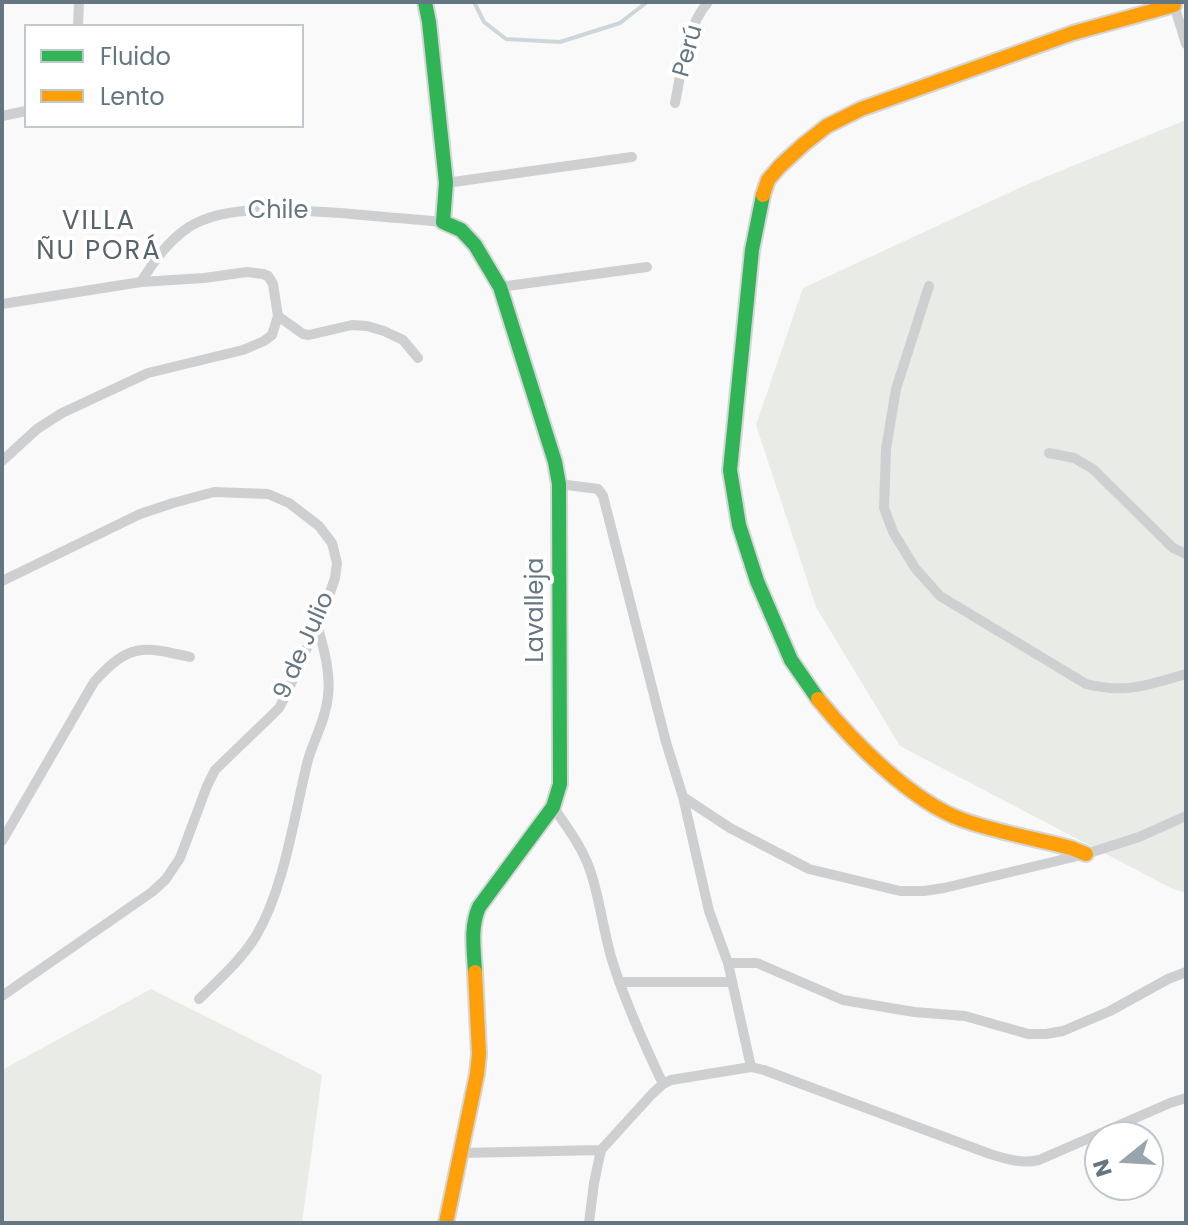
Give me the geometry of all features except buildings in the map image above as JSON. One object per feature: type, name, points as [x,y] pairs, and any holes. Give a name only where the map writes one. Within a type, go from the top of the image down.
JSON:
[{"type":"street","points":[[78,24],[79,2]]},
{"type":"street","points":[[425,2],[446,183],[443,222]]},
{"type":"street","name":"Perú","points":[[675,103],[686,46],[700,11],[708,2]]},
{"type":"street","points":[[1086,854],[962,820],[930,803],[867,752],[820,701],[791,660],[757,581],[739,525],[730,470],[752,250],[768,180],[827,126],[872,105],[1043,43],[1174,3],[1186,44]]},
{"type":"street","points":[[2,116],[24,111]]},
{"type":"street","points":[[446,183],[632,157]]},
{"type":"street","name":"Chile","points":[[141,282],[169,244],[191,226],[213,217],[276,209],[443,222]]},
{"type":"street","name":"Lavalleja","points":[[443,222],[461,230],[475,245],[500,287],[555,462],[559,484],[560,784],[553,807],[479,907],[474,919],[479,1054],[446,1223]]},
{"type":"street","points":[[500,287],[647,267]]},
{"type":"street","points":[[2,304],[141,282],[247,272],[268,276],[273,284],[278,316],[272,335],[264,341],[243,350],[148,373],[119,386],[62,413],[37,429],[2,461]]},
{"type":"street","points":[[929,286],[896,389],[886,449],[884,508],[893,532],[915,568],[940,596],[1086,684],[1109,689],[1136,688],[1186,674]]},
{"type":"street","points":[[278,316],[309,335],[352,325],[384,331],[403,340],[418,358]]},
{"type":"street","points":[[1049,453],[1074,458],[1093,469],[1173,548],[1186,554]]},
{"type":"street","points":[[559,484],[598,489],[603,496],[683,797],[709,911],[728,963],[751,1067]]},
{"type":"street","name":"9 de Julio","points":[[2,581],[140,514],[214,492],[268,494],[289,503],[319,526],[332,543],[337,563],[335,578],[317,624],[279,708],[215,770],[180,858],[166,879],[152,892],[2,996]]},
{"type":"street","points":[[199,999],[255,937],[277,891],[309,755],[329,695],[317,624]]},
{"type":"street","points":[[2,841],[94,682],[111,663],[137,650],[155,649],[190,657]]},
{"type":"street","points":[[683,797],[730,828],[809,869],[900,891],[944,888],[1086,854],[1139,837],[1186,816]]},
{"type":"street","points":[[553,807],[581,849],[591,871],[619,982],[663,1084]]},
{"type":"street","points":[[728,963],[757,963],[843,1000],[914,1012],[965,1016],[1028,1034],[1063,1031],[1186,972]]},
{"type":"street","points":[[619,982],[732,982]]},
{"type":"street","points":[[589,1223],[601,1150],[652,1094],[671,1080],[751,1067],[764,1070],[990,1154],[1027,1163],[1186,1098]]},
{"type":"street","points":[[461,1153],[601,1150]]},
{"type":"shaded area","points":[[1186,120],[1186,893],[1171,888],[900,746],[816,607],[756,425],[803,288],[1028,184]]},
{"type":"shaded area","points":[[151,989],[322,1075],[302,1223],[2,1223],[2,1070]]},
{"type":"waterway","points":[[474,2],[484,22],[506,39],[560,42],[620,23],[647,2]]},
{"type":"traffic: fast","points":[[425,2],[446,183],[443,222],[461,230],[475,245],[500,287],[555,462],[559,484],[560,784],[553,807],[479,907],[473,947],[475,972]]},
{"type":"traffic: fast","points":[[763,195],[752,250],[730,470],[739,525],[757,581],[791,660],[818,699]]},
{"type":"traffic: slow","points":[[763,195],[768,180],[804,144],[827,126],[861,109],[1073,33],[1174,5],[1174,2]]},
{"type":"traffic: slow","points":[[818,699],[884,768],[944,811],[976,824],[1086,854]]},
{"type":"traffic: slow","points":[[446,1223],[477,1074],[475,972]]},
{"type":"district","name":"VILLA ÑU PORÁ","points":[[99,237]]}]
